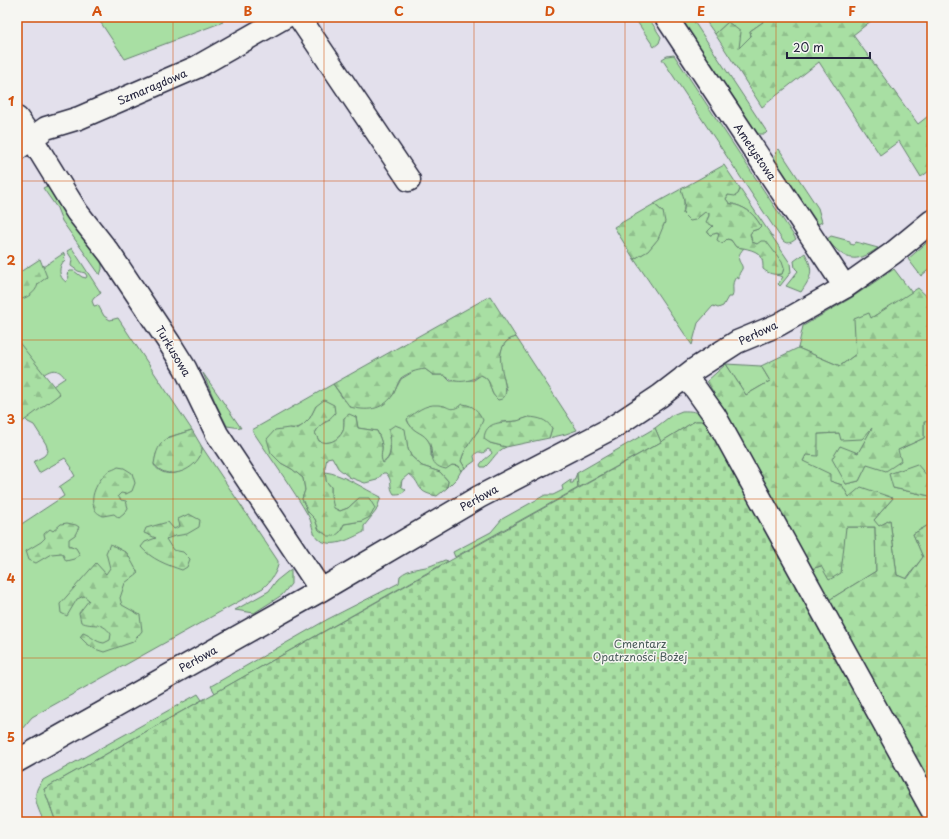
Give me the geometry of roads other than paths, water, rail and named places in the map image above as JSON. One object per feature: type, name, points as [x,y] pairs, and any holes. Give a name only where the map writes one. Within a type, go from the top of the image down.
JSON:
[{"type":"street","name":"Szmaragdowa","points":[[24,144],[46,128],[79,118],[197,67],[285,17]]},
{"type":"street","points":[[299,17],[409,180]]},
{"type":"street","name":"Ametystowa","points":[[666,17],[845,287]]},
{"type":"street","name":"Turkusowa","points":[[17,118],[24,144],[110,254],[170,344],[185,368],[217,434],[321,590]]},
{"type":"street","name":"Perłowa","points":[[17,761],[321,590],[479,497],[612,428],[660,396],[684,377],[737,342],[778,325],[845,287],[893,253],[932,221]]},
{"type":"street","points":[[684,377],[704,400],[715,416],[932,810]]},
{"type":"park label","name":"Cmentarz Opatrzności Bożej","points":[[640,650]]}]
